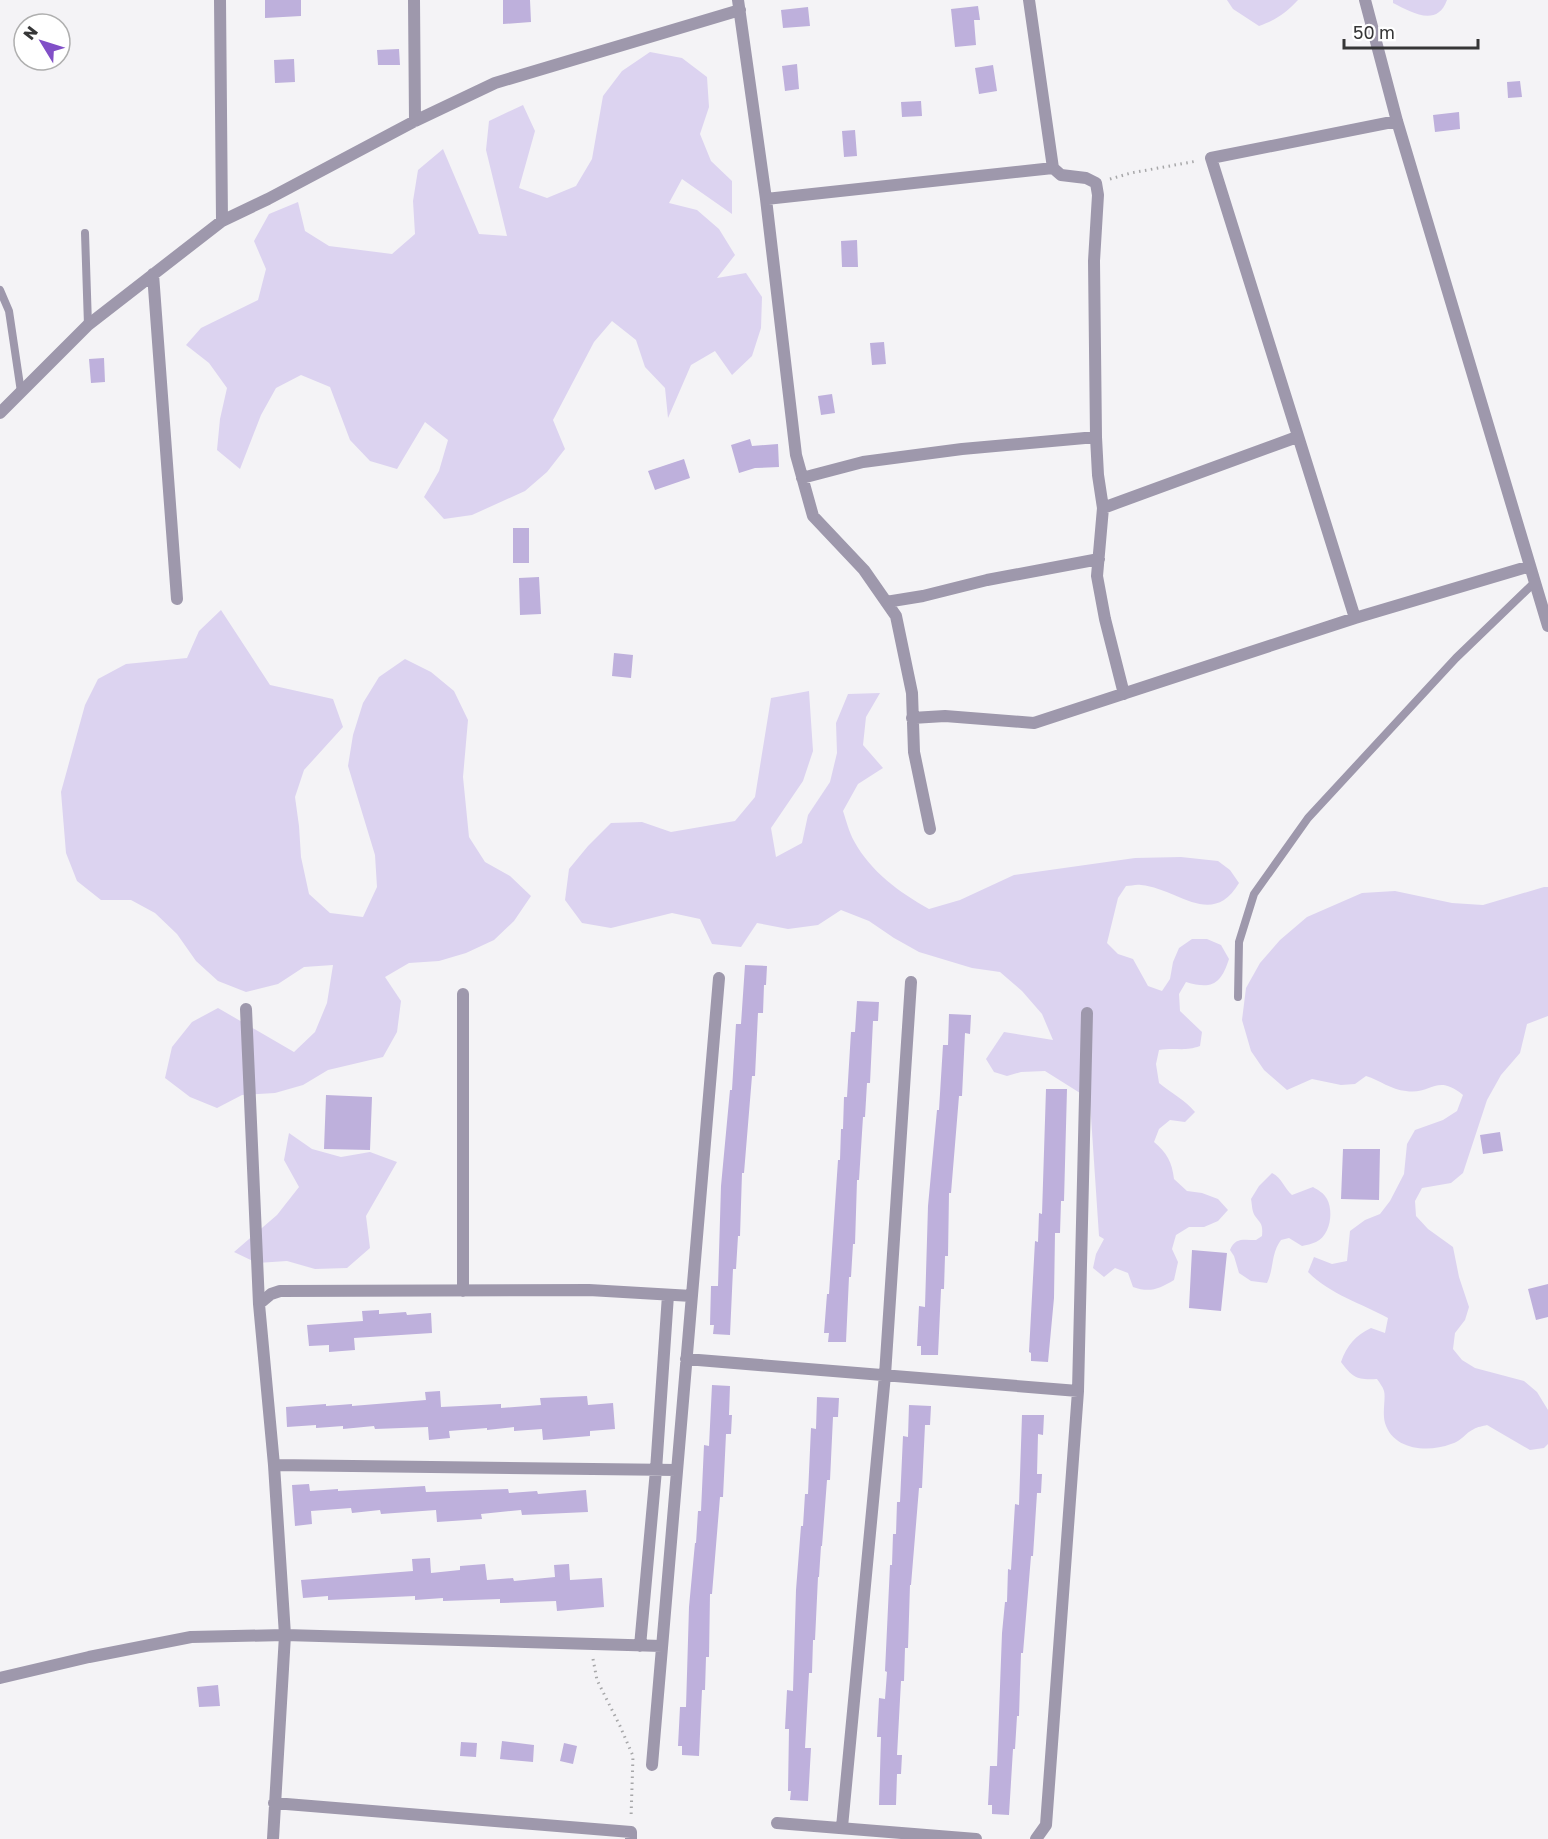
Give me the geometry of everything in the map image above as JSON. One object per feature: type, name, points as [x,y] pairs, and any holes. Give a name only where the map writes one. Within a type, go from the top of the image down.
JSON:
[{"type":"street","points":[[220,0],[222,221]]},
{"type":"street","points":[[414,0],[416,121]]},
{"type":"street","points":[[1029,0],[1053,168],[1061,175],[1086,178],[1096,183],[1098,195],[1094,261],[1096,437],[1103,508],[1098,576],[1105,619],[1124,694]]},
{"type":"street","points":[[1365,0],[1397,121],[1548,626]]},
{"type":"street","points":[[0,413],[88,325],[222,221],[495,83],[739,5],[766,199],[796,455],[813,516],[864,570],[896,616],[912,693],[914,752],[930,829]]},
{"type":"street","points":[[1355,618],[1211,158],[1397,121]]},
{"type":"street","points":[[766,199],[1053,168]]},
{"type":"street","points":[[153,274],[177,599]]},
{"type":"street","points":[[1103,508],[1297,436]]},
{"type":"street","points":[[802,478],[863,462],[962,449],[1096,437]]},
{"type":"street","points":[[886,602],[923,596],[987,580],[1099,560]]},
{"type":"street","points":[[912,718],[945,716],[1034,723],[1355,618],[1530,566]]},
{"type":"street","points":[[651,1765],[719,978]]},
{"type":"street","points":[[842,1827],[885,1376],[911,982]]},
{"type":"street","points":[[462,1291],[463,993]]},
{"type":"street","points":[[246,1009],[259,1304],[274,1465],[285,1635],[273,1839]]},
{"type":"street","points":[[1036,1839],[1046,1825],[1078,1391],[1087,1013]]},
{"type":"street","points":[[259,1304],[280,1291],[589,1290],[692,1296]]},
{"type":"street","points":[[640,1646],[656,1470],[668,1295]]},
{"type":"street","points":[[686,1359],[1078,1391]]},
{"type":"street","points":[[274,1465],[677,1470]]},
{"type":"street","points":[[0,1678],[89,1657],[191,1637],[285,1635],[662,1646]]},
{"type":"street","points":[[274,1803],[631,1835]]},
{"type":"street","points":[[777,1823],[976,1839]]},
{"type":"lane","points":[[85,233],[88,325]]},
{"type":"lane","points":[[0,290],[9,311],[21,392]]},
{"type":"lane","points":[[1238,997],[1239,942],[1254,894],[1308,818],[1456,658],[1535,582]]},
{"type":"path","points":[[1096,183],[1131,173],[1211,158]]},
{"type":"path","points":[[590,1644],[597,1680],[633,1756],[631,1835]]},
{"type":"shaded area","points":[[1227,0],[1298,0],[1280,16],[1259,26],[1233,9]]},
{"type":"shaded area","points":[[1393,0],[1447,0],[1443,9],[1430,16],[1408,10],[1393,3]]},
{"type":"shaded area","points":[[650,52],[682,58],[707,77],[709,107],[700,134],[711,161],[732,181],[732,214],[682,179],[669,203],[697,210],[719,229],[735,255],[717,278],[746,273],[762,297],[761,328],[752,356],[732,375],[715,351],[691,365],[668,418],[665,388],[645,367],[636,340],[612,321],[594,342],[553,420],[565,449],[547,472],[525,491],[472,515],[444,519],[424,497],[439,471],[448,440],[425,422],[397,469],[370,461],[350,440],[330,387],[301,375],[276,388],[261,415],[240,469],[217,450],[220,419],[227,388],[209,363],[186,345],[201,328],[258,300],[266,269],[254,241],[269,214],[298,202],[305,231],[329,246],[392,254],[415,234],[413,201],[418,170],[443,149],[479,234],[507,236],[486,150],[489,121],[523,105],[535,131],[519,188],[547,198],[576,186],[592,159],[603,96],[622,71]]},
{"type":"shaded area","points":[[221,610],[270,685],[333,699],[343,727],[304,770],[295,797],[301,857],[309,894],[330,913],[363,917],[377,887],[375,855],[348,766],[353,735],[363,703],[379,677],[405,659],[431,672],[454,691],[468,720],[463,777],[469,837],[485,862],[510,876],[531,896],[514,921],[494,940],[466,953],[439,961],[409,963],[385,977],[401,1001],[397,1032],[383,1057],[328,1070],[303,1085],[275,1093],[242,1095],[217,1108],[190,1097],[165,1078],[172,1047],[192,1022],[218,1008],[294,1052],[315,1032],[327,1003],[333,965],[304,967],[278,984],[246,992],[218,981],[196,961],[177,934],[155,913],[131,900],[101,900],[77,881],[66,853],[61,792],[85,705],[98,679],[126,664],[187,658],[199,631]]},
{"type":"shaded area","points":[[809,691],[813,751],[803,781],[771,828],[776,857],[802,843],[808,815],[830,782],[837,753],[836,723],[848,694],[880,693],[866,717],[863,745],[883,768],[858,784],[843,811],[852,837],[877,872],[907,896],[929,909],[960,900],[1014,875],[1135,858],[1181,857],[1218,861],[1230,870],[1239,883],[1229,896],[1217,903],[1206,905],[1154,888],[1139,885],[1126,886],[1118,898],[1107,943],[1118,954],[1133,959],[1148,986],[1162,991],[1170,979],[1173,962],[1179,948],[1192,939],[1207,939],[1221,945],[1229,959],[1223,974],[1214,983],[1203,985],[1186,982],[1179,994],[1180,1011],[1202,1032],[1200,1046],[1189,1049],[1159,1050],[1156,1064],[1159,1083],[1195,1112],[1185,1122],[1170,1120],[1159,1129],[1154,1142],[1168,1158],[1174,1179],[1187,1191],[1202,1193],[1218,1199],[1228,1210],[1218,1221],[1204,1227],[1189,1227],[1176,1235],[1172,1249],[1178,1262],[1174,1280],[1159,1288],[1144,1290],[1133,1287],[1128,1273],[1115,1268],[1104,1277],[1093,1268],[1096,1254],[1104,1239],[1099,1236],[1090,1102],[1045,1071],[1021,1072],[1007,1076],[994,1072],[986,1059],[1004,1032],[1053,1040],[1042,1014],[1022,991],[1000,972],[972,968],[919,952],[869,921],[841,910],[818,925],[788,929],[757,923],[741,947],[712,944],[700,919],[672,913],[611,928],[582,923],[565,900],[569,869],[611,823],[642,822],[671,832],[735,821],[755,797],[771,698]]},
{"type":"shaded area","points":[[1548,887],[1548,1016],[1527,1024],[1520,1053],[1501,1075],[1487,1100],[1463,1173],[1451,1183],[1422,1188],[1415,1201],[1416,1216],[1428,1229],[1453,1247],[1459,1277],[1469,1307],[1465,1320],[1455,1333],[1453,1349],[1462,1360],[1475,1368],[1524,1381],[1537,1392],[1548,1410],[1548,1444],[1544,1448],[1530,1450],[1487,1425],[1475,1428],[1455,1443],[1442,1447],[1412,1447],[1395,1439],[1389,1432],[1384,1419],[1384,1391],[1377,1379],[1356,1377],[1341,1362],[1349,1346],[1360,1334],[1371,1328],[1385,1333],[1388,1318],[1336,1293],[1308,1272],[1314,1257],[1332,1264],[1347,1261],[1350,1231],[1365,1220],[1380,1214],[1390,1201],[1404,1174],[1407,1144],[1415,1130],[1443,1120],[1457,1111],[1463,1095],[1454,1089],[1440,1085],[1415,1091],[1401,1090],[1366,1076],[1355,1084],[1341,1085],[1312,1079],[1287,1090],[1264,1070],[1251,1051],[1242,1020],[1246,988],[1260,963],[1280,940],[1307,917],[1362,893],[1395,891],[1452,903],[1483,905]]},
{"type":"shaded area","points":[[289,1133],[312,1149],[341,1157],[370,1152],[397,1162],[366,1216],[370,1248],[347,1268],[315,1269],[287,1261],[257,1263],[234,1252],[277,1215],[299,1187],[284,1160]]},
{"type":"shaded area","points":[[1272,1173],[1292,1195],[1313,1187],[1321,1192],[1329,1204],[1330,1217],[1325,1235],[1316,1242],[1302,1246],[1289,1238],[1281,1240],[1267,1283],[1251,1281],[1239,1273],[1230,1250],[1237,1241],[1256,1240],[1262,1236],[1262,1227],[1254,1214],[1251,1199],[1259,1186]]},
{"type":"building","points":[[265,0],[301,0],[301,16],[265,18]]},
{"type":"building","points":[[503,0],[530,0],[531,22],[503,24]]},
{"type":"building","points":[[978,6],[980,20],[974,20],[976,45],[955,47],[951,9]]},
{"type":"building","points":[[808,7],[810,26],[783,28],[781,10]]},
{"type":"building","points":[[399,49],[400,65],[378,65],[377,50]]},
{"type":"building","points":[[294,59],[295,82],[275,83],[274,60]]},
{"type":"building","points":[[797,64],[799,89],[785,91],[782,66]]},
{"type":"building","points":[[993,65],[997,91],[979,94],[975,68]]},
{"type":"building","points":[[1520,81],[1522,97],[1508,98],[1507,82]]},
{"type":"building","points":[[921,101],[922,116],[902,117],[901,102]]},
{"type":"building","points":[[1459,112],[1460,129],[1435,132],[1433,115]]},
{"type":"building","points":[[855,130],[857,156],[844,157],[842,131]]},
{"type":"building","points":[[857,240],[858,267],[842,267],[841,241]]},
{"type":"building","points":[[884,342],[886,364],[872,365],[870,343]]},
{"type":"building","points":[[104,358],[105,382],[91,383],[89,359]]},
{"type":"building","points":[[832,394],[835,413],[821,415],[818,396]]},
{"type":"building","points":[[750,439],[752,446],[778,444],[779,467],[755,468],[739,473],[731,445]]},
{"type":"building","points":[[684,459],[690,478],[655,490],[648,471]]},
{"type":"building","points":[[513,528],[529,528],[529,563],[513,563]]},
{"type":"building","points":[[539,577],[541,614],[520,615],[519,578]]},
{"type":"building","points":[[614,653],[633,655],[631,678],[612,676]]},
{"type":"building","points":[[745,965],[767,966],[766,985],[764,985],[763,1013],[758,1013],[755,1076],[752,1076],[744,1173],[742,1173],[740,1236],[738,1236],[736,1269],[733,1269],[730,1335],[713,1334],[714,1325],[710,1325],[711,1286],[718,1286],[721,1186],[730,1090],[732,1090],[736,1024],[741,1024]]},
{"type":"building","points":[[857,1001],[879,1002],[878,1021],[873,1021],[870,1083],[867,1083],[865,1117],[863,1117],[859,1180],[857,1180],[855,1244],[853,1244],[851,1277],[849,1277],[846,1342],[828,1342],[829,1333],[824,1333],[827,1294],[829,1294],[838,1160],[840,1160],[841,1129],[843,1129],[844,1097],[847,1097],[851,1032],[855,1032]]},
{"type":"building","points":[[949,1014],[971,1015],[970,1034],[965,1033],[962,1096],[959,1096],[951,1193],[949,1193],[948,1256],[945,1256],[944,1289],[941,1289],[938,1355],[921,1355],[921,1346],[917,1346],[919,1306],[925,1307],[928,1206],[937,1110],[939,1110],[943,1045],[948,1045]]},
{"type":"building","points":[[1046,1089],[1067,1089],[1064,1201],[1061,1201],[1060,1233],[1055,1233],[1054,1298],[1048,1362],[1031,1361],[1029,1352],[1035,1241],[1038,1242],[1039,1213],[1042,1214]]},
{"type":"building","points":[[326,1095],[372,1097],[370,1150],[324,1149]]},
{"type":"building","points":[[1500,1132],[1503,1151],[1483,1154],[1480,1135]]},
{"type":"building","points":[[1343,1149],[1380,1149],[1379,1200],[1341,1199]]},
{"type":"building","points":[[1192,1250],[1227,1253],[1221,1311],[1189,1308]]},
{"type":"building","points":[[1548,1284],[1548,1317],[1536,1320],[1528,1289]]},
{"type":"building","points":[[379,1310],[379,1314],[431,1313],[432,1333],[354,1338],[355,1350],[329,1352],[329,1345],[309,1346],[307,1325],[363,1321],[362,1311]]},
{"type":"building","points":[[712,1385],[730,1386],[729,1415],[732,1415],[731,1434],[726,1434],[723,1497],[720,1497],[712,1594],[710,1594],[709,1657],[706,1657],[705,1690],[702,1690],[699,1756],[682,1755],[682,1746],[678,1746],[680,1707],[686,1707],[689,1607],[698,1511],[701,1511],[704,1445],[709,1446]]},
{"type":"building","points":[[440,1391],[441,1407],[501,1404],[501,1408],[541,1405],[540,1398],[587,1396],[588,1405],[613,1403],[615,1429],[590,1431],[590,1436],[543,1440],[542,1429],[514,1431],[514,1427],[487,1430],[487,1428],[449,1431],[450,1438],[429,1440],[428,1427],[375,1429],[374,1426],[343,1429],[343,1426],[316,1428],[316,1425],[287,1427],[286,1407],[326,1404],[326,1406],[352,1404],[352,1406],[426,1400],[425,1392]]},
{"type":"building","points":[[817,1397],[839,1398],[838,1417],[833,1417],[830,1480],[827,1480],[812,1673],[809,1673],[805,1748],[811,1748],[808,1801],[790,1800],[791,1791],[788,1791],[789,1729],[785,1729],[787,1690],[793,1691],[796,1590],[801,1526],[803,1526],[805,1494],[808,1494],[811,1428],[816,1429]]},
{"type":"building","points":[[909,1405],[931,1406],[930,1425],[925,1425],[922,1488],[919,1488],[910,1585],[908,1648],[905,1648],[904,1681],[901,1681],[897,1755],[902,1755],[901,1774],[897,1774],[896,1805],[879,1805],[881,1737],[877,1737],[879,1698],[885,1699],[890,1565],[892,1565],[893,1534],[896,1534],[897,1502],[900,1502],[903,1436],[908,1437]]},
{"type":"building","points":[[1022,1415],[1044,1415],[1043,1435],[1038,1434],[1037,1474],[1042,1474],[1041,1493],[1037,1493],[1033,1556],[1031,1556],[1023,1653],[1021,1653],[1019,1716],[1017,1716],[1015,1749],[1013,1749],[1009,1815],[992,1814],[992,1805],[988,1805],[990,1766],[997,1766],[1002,1633],[1005,1602],[1007,1602],[1008,1569],[1011,1570],[1015,1504],[1019,1505]]},
{"type":"building","points":[[309,1484],[310,1491],[425,1486],[426,1492],[508,1489],[509,1493],[537,1491],[538,1494],[586,1490],[588,1512],[522,1515],[521,1510],[481,1514],[482,1519],[437,1522],[436,1510],[381,1514],[380,1510],[352,1513],[351,1508],[311,1511],[312,1524],[295,1526],[292,1485]]},
{"type":"building","points":[[430,1558],[431,1573],[460,1570],[460,1566],[485,1564],[487,1580],[513,1578],[514,1581],[555,1577],[554,1565],[569,1564],[570,1580],[602,1578],[604,1607],[557,1611],[556,1601],[500,1603],[500,1599],[443,1601],[443,1598],[415,1600],[415,1596],[328,1600],[328,1596],[303,1598],[301,1580],[413,1571],[412,1559]]},
{"type":"building","points":[[218,1685],[220,1706],[199,1707],[197,1687]]},
{"type":"building","points":[[502,1741],[534,1745],[533,1762],[500,1759]]},
{"type":"building","points":[[461,1742],[477,1743],[476,1757],[460,1756]]},
{"type":"building","points":[[564,1743],[577,1746],[573,1764],[560,1761]]}]
